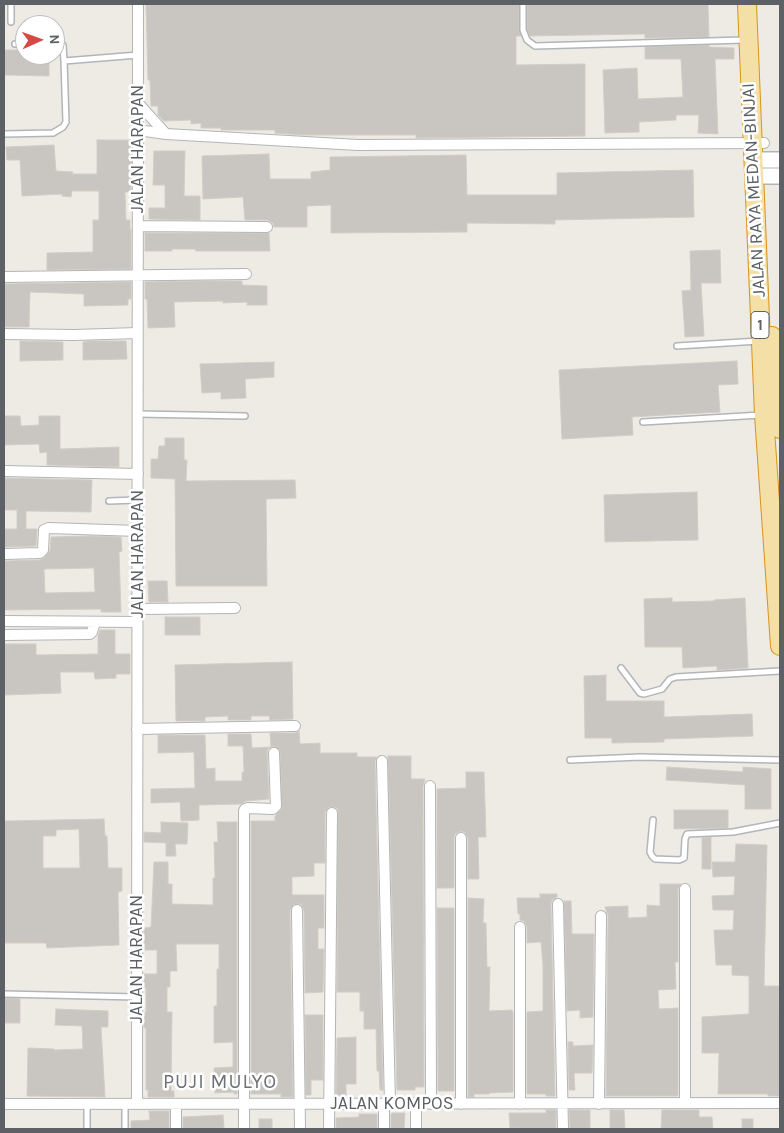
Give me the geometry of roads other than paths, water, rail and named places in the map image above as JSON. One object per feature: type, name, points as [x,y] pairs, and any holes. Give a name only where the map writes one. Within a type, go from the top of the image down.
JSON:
[{"type":"highway","name":"JALAN RAYA MEDAN-BINJAI","points":[[747,4],[748,40],[764,162]]},
{"type":"highway","name":"JALAN RAYA MEDAN-BINJAI","points":[[757,4],[771,342],[780,429]]},
{"type":"highway","name":"JALAN RAYA MEDAN-BINJAI","points":[[771,342],[764,415],[780,646]]},
{"type":"street","name":"JALAN HARAPAN","points":[[137,1104],[138,4]]},
{"type":"street","points":[[138,102],[166,134]]},
{"type":"street","points":[[138,130],[166,134],[358,145],[764,162]]},
{"type":"street","points":[[138,226],[267,227]]},
{"type":"street","points":[[4,277],[246,274]]},
{"type":"street","points":[[4,334],[74,335],[138,333]]},
{"type":"street","points":[[4,471],[138,474]]},
{"type":"street","points":[[4,554],[40,552],[43,550],[44,530],[49,528],[138,531]]},
{"type":"street","points":[[137,610],[234,608]]},
{"type":"street","points":[[4,621],[138,622]]},
{"type":"street","points":[[4,635],[90,634],[95,622]]},
{"type":"street","points":[[137,729],[295,726]]},
{"type":"street","points":[[244,1129],[244,811],[248,808],[273,809],[276,806],[274,753]]},
{"type":"street","points":[[382,761],[387,1104],[384,1129]]},
{"type":"street","points":[[430,786],[431,1104]]},
{"type":"street","points":[[329,1129],[332,813]]},
{"type":"street","points":[[461,1104],[462,838]]},
{"type":"street","points":[[685,1103],[686,889]]},
{"type":"street","points":[[558,904],[563,1129]]},
{"type":"street","points":[[297,910],[300,1129]]},
{"type":"street","points":[[599,1104],[601,916]]},
{"type":"street","points":[[520,927],[520,1104]]},
{"type":"street","name":"JALAN KOMPOS","points":[[4,1104],[780,1103]]},
{"type":"street","points":[[176,1104],[176,1129]]},
{"type":"street","points":[[416,1104],[416,1129]]},
{"type":"lane","points":[[11,22],[12,4]]},
{"type":"lane","points":[[523,4],[523,30],[527,40],[535,46],[748,40]]},
{"type":"lane","points":[[65,61],[138,55]]},
{"type":"lane","points":[[4,134],[53,133],[62,128],[66,122],[64,65]]},
{"type":"lane","points":[[677,346],[771,342]]},
{"type":"lane","points":[[138,414],[246,416]]},
{"type":"lane","points":[[643,422],[764,415]]},
{"type":"lane","points":[[109,500],[138,500]]},
{"type":"lane","points":[[621,668],[640,693],[644,694],[662,689],[670,679],[676,677],[780,671]]},
{"type":"lane","points":[[570,760],[640,757],[780,760]]},
{"type":"lane","points":[[652,820],[650,852],[652,856],[656,859],[679,860],[684,858],[684,839],[686,834],[733,832],[780,823]]},
{"type":"lane","points":[[4,994],[137,997]]},
{"type":"lane","points":[[87,1104],[87,1129]]},
{"type":"lane","points":[[125,1104],[125,1129]]},
{"type":"district","name":"PUJI MULYO","points":[[220,1082]]}]
